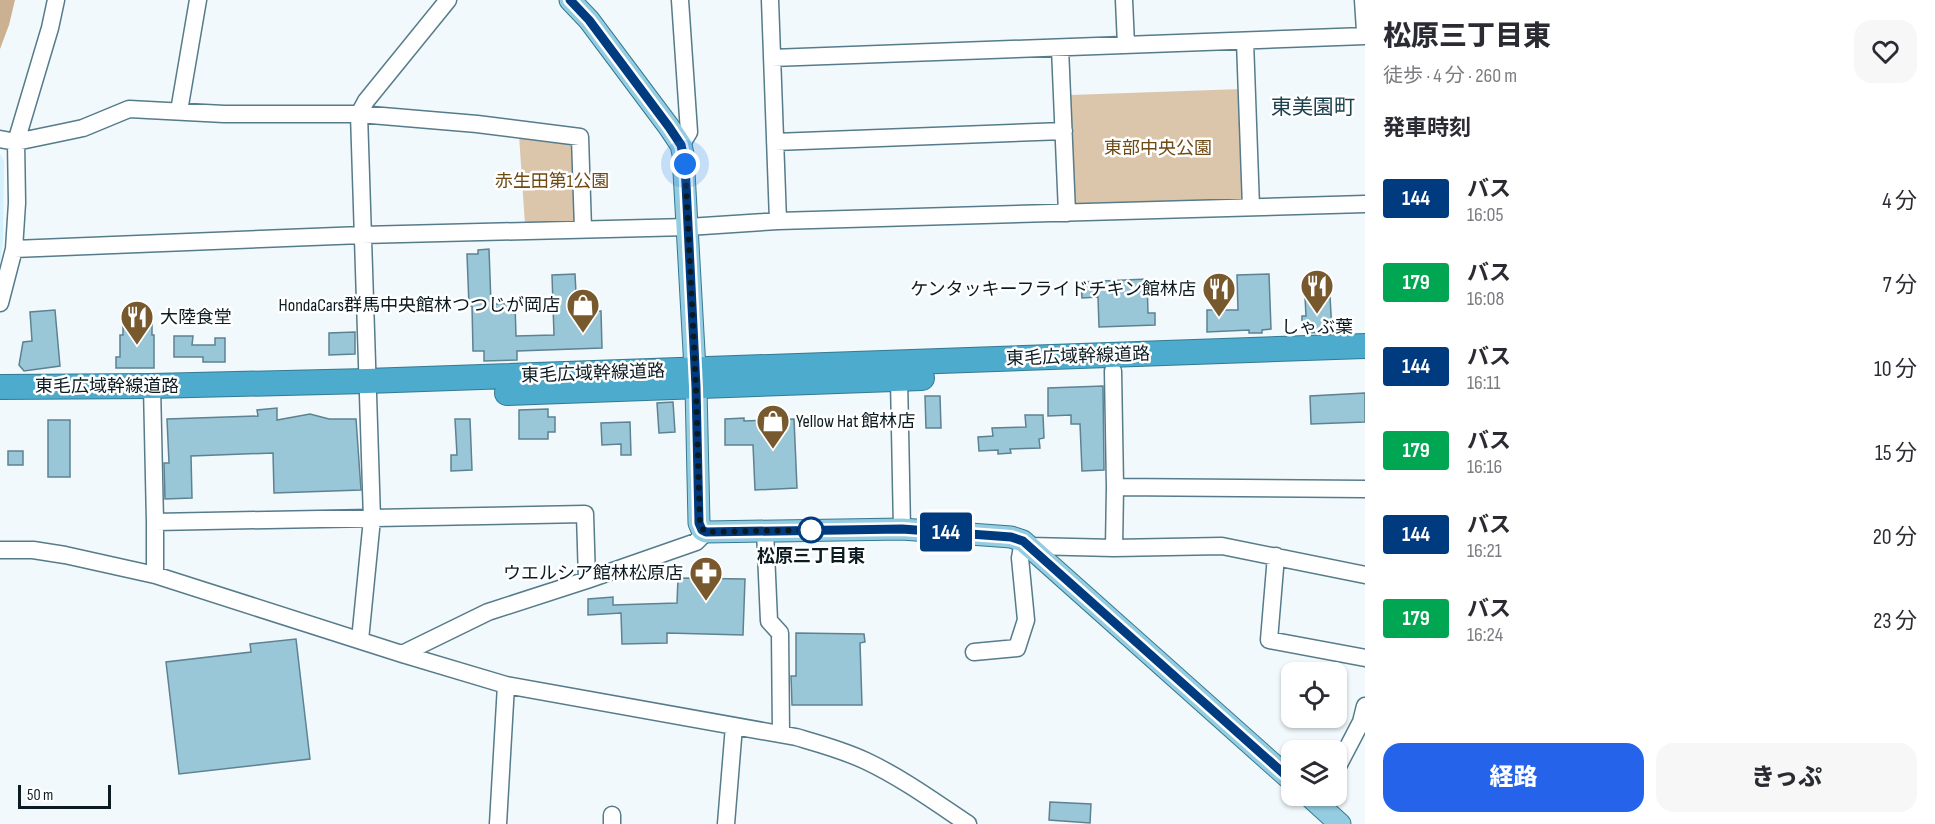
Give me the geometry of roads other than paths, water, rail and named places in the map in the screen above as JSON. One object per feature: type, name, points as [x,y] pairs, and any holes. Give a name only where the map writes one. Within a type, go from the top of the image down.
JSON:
[{"type":"highway","name":"東毛広域幹線道路","points":[[0,401],[152,394],[695,378],[1365,346]]},
{"type":"highway","name":"東毛広域幹線道路","points":[[695,378],[899,379],[1365,362]]},
{"type":"highway","name":"東毛広域幹線道路","points":[[0,387],[152,394]]},
{"type":"main road","points":[[573,1],[681,145],[685,164],[699,523],[702,530],[706,532],[902,529],[1011,537],[1027,544],[1281,771]]},
{"type":"main road","points":[[1323,806],[1341,824]]},
{"type":"street","points":[[0,303],[14,249],[17,203],[8,140],[50,28],[56,0]]},
{"type":"street","points":[[179,111],[198,0]]},
{"type":"street","points":[[360,640],[372,519],[359,114],[366,101],[448,0]]},
{"type":"street","points":[[680,0],[689,132],[681,145]]},
{"type":"street","points":[[770,0],[778,221]]},
{"type":"street","points":[[1124,0],[1126,45]]},
{"type":"street","points":[[1363,0],[1365,31]]},
{"type":"street","points":[[772,58],[1365,36]]},
{"type":"street","points":[[1245,41],[1251,207]]},
{"type":"street","points":[[1060,48],[1067,213]]},
{"type":"street","points":[[8,140],[83,128],[129,109],[224,114],[359,114],[477,124],[580,137],[583,229]]},
{"type":"street","points":[[775,142],[1064,131]]},
{"type":"street","points":[[14,249],[688,227],[778,221],[1365,204]]},
{"type":"street","points":[[1113,371],[1116,487],[1114,548]]},
{"type":"street","points":[[899,379],[902,529]]},
{"type":"street","points":[[152,394],[155,575]]},
{"type":"street","points":[[1116,487],[1365,489]]},
{"type":"street","points":[[155,522],[585,514],[587,580]]},
{"type":"street","points":[[765,530],[769,621],[780,633],[781,734]]},
{"type":"street","points":[[402,654],[488,612],[696,542],[706,532]]},
{"type":"street","points":[[974,652],[1017,648],[1026,620],[1020,558],[1027,544],[1114,548],[1222,546],[1365,575]]},
{"type":"street","points":[[0,550],[33,550],[65,555],[155,575],[506,685],[781,734],[831,747],[866,761],[914,788],[968,824]]},
{"type":"street","points":[[1276,556],[1269,640],[1365,658]]},
{"type":"street","points":[[498,824],[506,685]]},
{"type":"street","points":[[1347,750],[1364,718]]},
{"type":"street","points":[[726,824],[734,726]]},
{"type":"place","name":"しゃぶ葉","points":[[1317,315]]},
{"type":"place","name":"ケンタッキーフライドチキン館林店","points":[[1219,318]]},
{"type":"place","name":"HondaCars群馬中央館林つつじが岡店","points":[[583,334]]},
{"type":"place","name":"大陸食堂","points":[[137,346]]},
{"type":"place","name":"Yellow Hat 館林店","points":[[773,450]]},
{"type":"place","name":"松原三丁目東","points":[[811,530]]},
{"type":"place","name":"ウエルシア館林松原店","points":[[706,602]]},
{"type":"district","name":"東美園町","points":[[1313,107]]},
{"type":"park label","name":"東部中央公園","points":[[1158,148]]},
{"type":"park label","name":"赤生田第1公園","points":[[552,181]]}]
